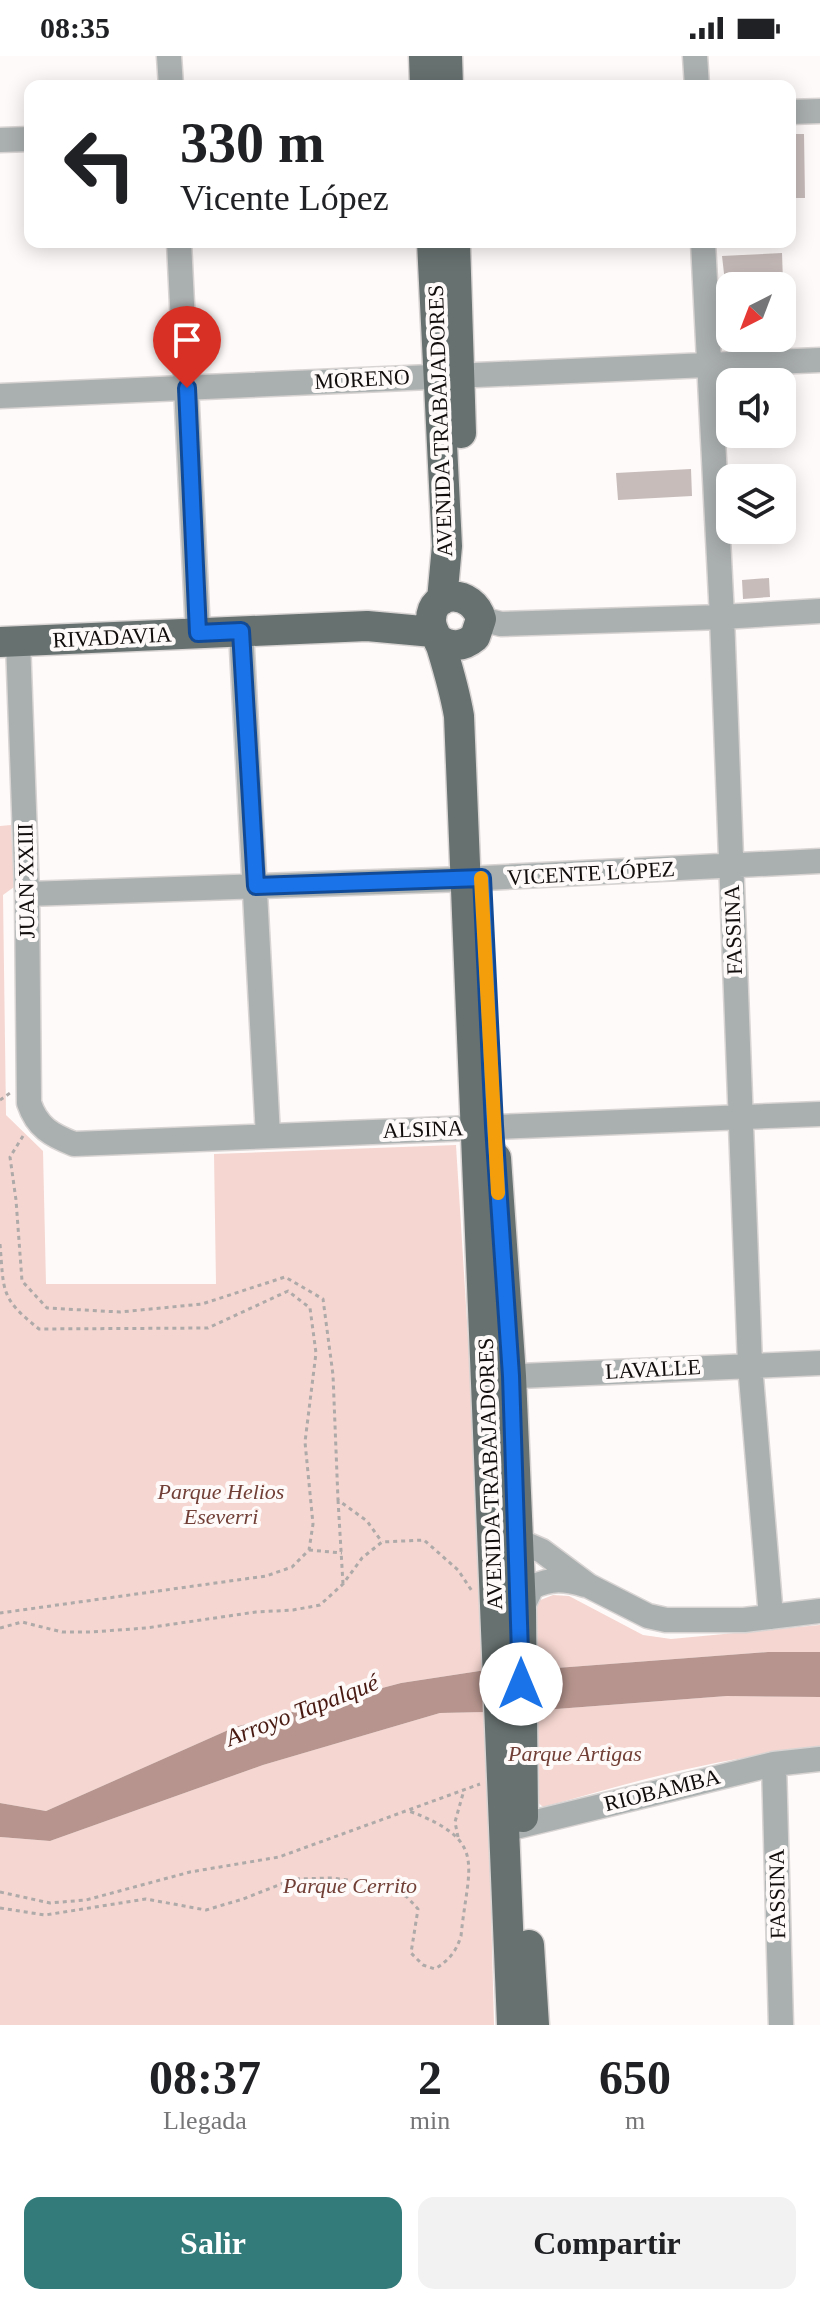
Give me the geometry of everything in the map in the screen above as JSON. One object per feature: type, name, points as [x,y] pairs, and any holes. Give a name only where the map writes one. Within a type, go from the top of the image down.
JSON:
[{"type":"main road","points":[[424,56],[425,80]]},
{"type":"main road","points":[[447,56],[448,80]]},
{"type":"main road","name":"AVENIDA TRABAJADORES","points":[[433,248],[449,375],[463,564],[453,619],[453,681],[459,716],[473,879],[498,1377],[505,1543],[503,1777],[514,1827],[534,2025]]},
{"type":"main road","name":"AVENIDA TRABAJADORES","points":[[449,375],[455,248]]},
{"type":"main road","name":"RIVADAVIA","points":[[9,642],[367,626],[407,618],[453,619]]},
{"type":"main road","name":"AVENIDA TRABAJADORES","points":[[512,2025],[514,1827]]},
{"type":"street","points":[[169,56],[171,80]]},
{"type":"street","points":[[695,56],[697,80]]},
{"type":"street","points":[[796,112],[820,111]]},
{"type":"street","points":[[0,140],[24,139]]},
{"type":"street","points":[[179,248],[198,633]]},
{"type":"street","name":"FASSINA","points":[[703,248],[722,617],[750,1365],[771,1617]]},
{"type":"street","name":"MORENO","points":[[0,396],[820,360]]},
{"type":"street","name":"RIVADAVIA","points":[[453,619],[501,624],[820,611]]},
{"type":"street","points":[[241,631],[268,1136]]},
{"type":"street","name":"JUAN XXIII","points":[[9,642],[27,894],[29,1103],[34,1119]]},
{"type":"street","name":"VICENTE LÓPEZ","points":[[27,894],[473,879],[820,861]]},
{"type":"street","name":"ALSINA","points":[[34,1119],[52,1136],[74,1144],[820,1114]]},
{"type":"street","name":"LAVALLE","points":[[498,1377],[820,1363]]},
{"type":"street","points":[[505,1543],[542,1551],[589,1586],[648,1616],[666,1620],[744,1620],[820,1611]]},
{"type":"street","points":[[504,1613],[532,1587],[548,1580],[563,1578],[589,1586]]},
{"type":"street","name":"RIOBAMBA","points":[[514,1827],[774,1764],[820,1759]]},
{"type":"street","name":"FASSINA","points":[[774,1764],[781,2025]]},
{"type":"path","points":[[34,1119],[10,1157],[22,1281],[47,1308],[120,1312],[202,1304],[285,1277],[323,1299],[333,1375],[343,1584]]},
{"type":"path","points":[[0,1244],[4,1292],[18,1312],[39,1329],[208,1328],[288,1291],[310,1308],[316,1353],[305,1442],[313,1524],[309,1550],[292,1567],[266,1576],[0,1613]]},
{"type":"path","points":[[338,1500],[367,1521],[382,1542]]},
{"type":"path","points":[[0,1628],[22,1622],[62,1632],[132,1629],[320,1605],[343,1584],[362,1558],[382,1542],[424,1540],[504,1613]]},
{"type":"path","points":[[309,1550],[342,1553]]},
{"type":"path","points":[[0,1892],[50,1903],[86,1900],[190,1872],[279,1857],[503,1777]]},
{"type":"path","points":[[0,1908],[45,1915],[146,1899],[206,1910],[294,1879],[332,1878],[385,1885],[407,1897],[418,1909],[411,1953],[423,1965],[435,1969],[449,1960],[461,1936],[468,1854],[458,1837],[455,1822],[464,1790]]},
{"type":"path","points":[[409,1811],[436,1821],[458,1837]]},
{"type":"green space","name":"Parque Helios Eseverri","points":[[11,825],[14,887],[3,895],[6,1115],[43,1151],[46,1284],[216,1284],[214,1154],[456,1145],[485,1611],[486,1670],[401,1683],[235,1727],[46,1811],[0,1803],[0,826]]},
{"type":"green space","points":[[553,1595],[569,1596],[643,1635],[671,1639],[820,1625],[820,1652],[768,1652],[530,1670],[531,1612],[538,1601]]},
{"type":"green space","name":"Parque Artigas","points":[[727,1696],[820,1697],[820,1750],[715,1763],[543,1807],[531,1796],[530,1711]]},
{"type":"green space","name":"Parque Cerrito","points":[[486,1712],[494,2025],[0,2025],[0,1837],[50,1841],[263,1765],[440,1713]]},
{"type":"water","name":"Arroyo Tapalqué","points":[[768,1652],[820,1652],[820,1697],[727,1696],[530,1711],[440,1713],[263,1765],[50,1841],[0,1837],[0,1803],[46,1811],[235,1727],[401,1683],[486,1670],[530,1670]]},
{"type":"building","points":[[796,134],[804,134],[805,198],[796,198]]},
{"type":"building","points":[[782,253],[783,272],[724,272],[722,256]]},
{"type":"building","points":[[691,469],[692,496],[618,500],[616,473]]},
{"type":"building","points":[[769,578],[770,597],[743,599],[742,580]]},
{"type":"slow traffic","points":[[481,878],[498,1193]]},
{"type":"route","points":[[187,388],[198,633],[241,631],[256,886],[482,878],[494,1126],[511,1376],[521,1610],[521,1684]]}]
